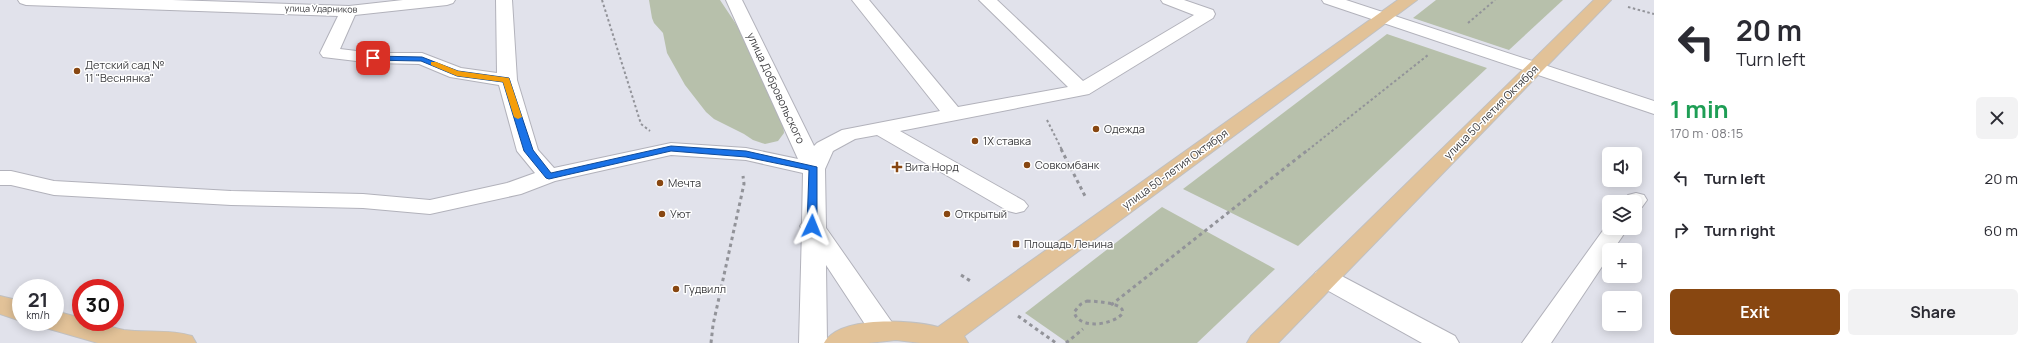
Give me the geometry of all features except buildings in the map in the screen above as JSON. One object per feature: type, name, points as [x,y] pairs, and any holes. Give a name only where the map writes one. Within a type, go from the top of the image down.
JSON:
[{"type":"main road","name":"улица 50-летия Октября","points":[[948,340],[1409,0]]},
{"type":"main road","name":"улица 50-летия Октября","points":[[1261,343],[1603,0]]},
{"type":"main road","points":[[0,305],[12,308]]},
{"type":"main road","points":[[64,323],[124,340]]},
{"type":"main road","points":[[838,343],[864,334],[884,331],[915,332],[948,340]]},
{"type":"main road","points":[[95,343],[124,340],[182,343]]},
{"type":"street","name":"улица Ударников","points":[[26,0],[349,11],[447,0]]},
{"type":"street","points":[[504,0],[507,80],[528,151],[549,176]]},
{"type":"street","name":"улица Добровольского","points":[[734,0],[814,169],[812,226],[813,343]]},
{"type":"street","points":[[860,0],[954,115]]},
{"type":"street","points":[[987,0],[1082,90]]},
{"type":"street","points":[[0,178],[11,178],[54,188],[231,198],[363,201],[430,207],[513,189],[549,176],[671,149],[746,154],[814,169],[824,147],[849,134],[882,129],[1082,90],[1207,14],[1169,0]]},
{"type":"street","points":[[1330,0],[1654,108]]},
{"type":"street","points":[[349,11],[329,54],[373,58],[422,59],[457,73],[507,80]]},
{"type":"street","points":[[882,129],[1016,206]]},
{"type":"street","points":[[812,226],[884,331]]},
{"type":"street","points":[[1536,343],[1611,235]]},
{"type":"street","points":[[1325,278],[1445,343]]},
{"type":"path","points":[[1110,305],[1448,39],[1495,0]]},
{"type":"path","points":[[1628,7],[1654,14]]},
{"type":"path","points":[[1037,99],[1085,196]]},
{"type":"path","points":[[1066,343],[1085,330],[1075,318],[1074,312],[1087,301],[1095,301],[1110,305],[1122,315],[1124,321]]},
{"type":"green space","points":[[649,0],[720,0],[740,30],[783,123],[784,133],[778,141],[765,144],[753,140],[714,119],[706,112],[685,85],[667,53],[663,33],[654,23],[652,18]]},
{"type":"green space","points":[[1436,0],[1563,0],[1509,50],[1413,18]]},
{"type":"green space","points":[[1387,34],[1487,68],[1298,246],[1183,189]]},
{"type":"green space","points":[[1162,207],[1275,269],[1197,343],[1068,343],[1025,313]]},
{"type":"slow traffic","points":[[434,64],[457,73],[507,80],[518,117]]},
{"type":"place","name":"Детский сад № 11 \"Веснянка\"","points":[[77,71]]},
{"type":"place","name":"Одежда","points":[[1096,129]]},
{"type":"place","name":"1Х ставка","points":[[975,141]]},
{"type":"place","name":"Совкомбанк","points":[[1027,165]]},
{"type":"place","name":"Вита Норд","points":[[897,167]]},
{"type":"place","name":"Мечта","points":[[660,183]]},
{"type":"place","name":"Уют","points":[[662,214]]},
{"type":"place","name":"Открытый","points":[[947,214]]},
{"type":"place","name":"Площадь Ленина","points":[[1016,244]]},
{"type":"place","name":"Гудвилл","points":[[676,289]]},
{"type":"route","points":[[373,58],[422,59],[457,73],[507,80],[528,151],[549,176],[671,149],[746,154],[814,169],[812,226]]}]
